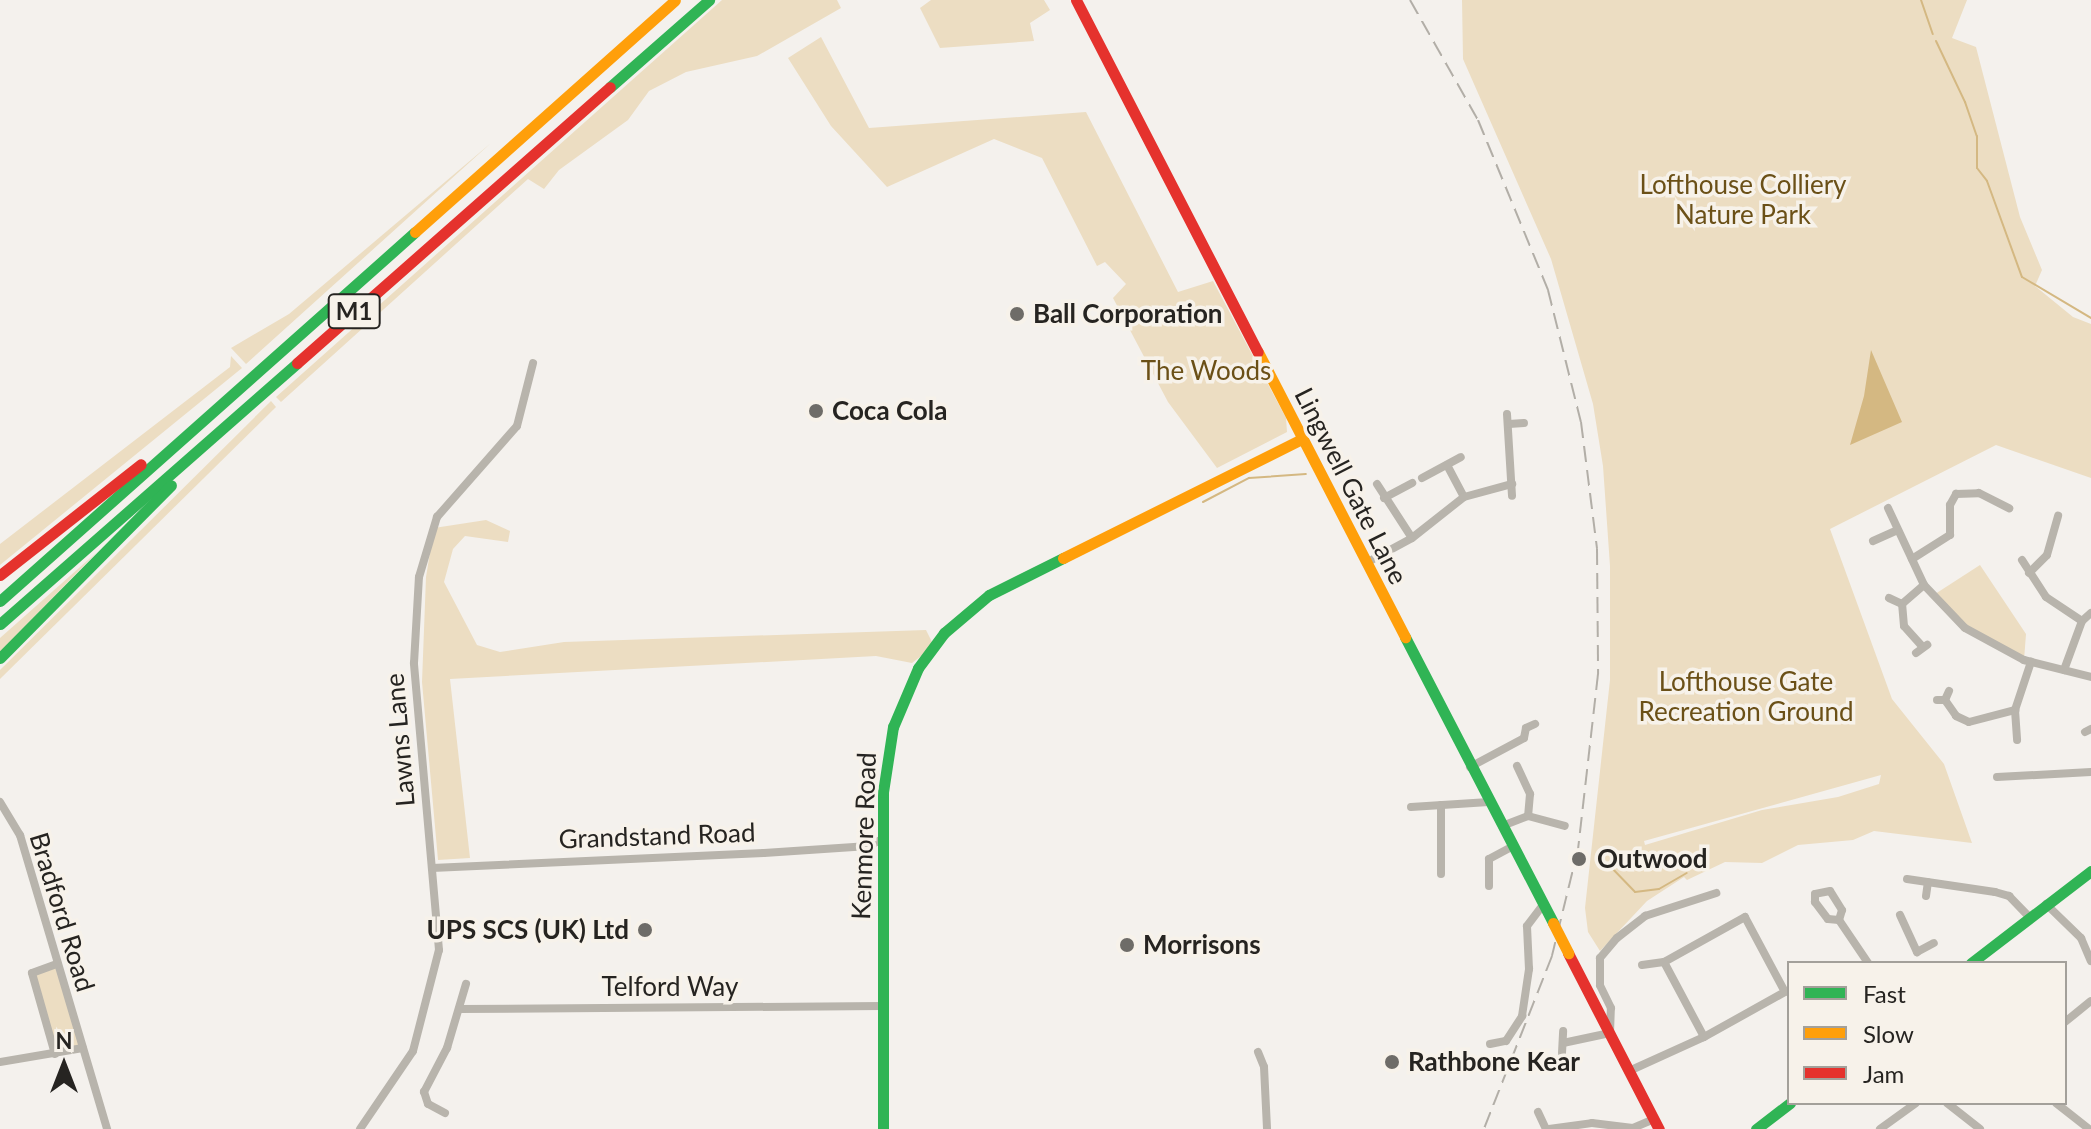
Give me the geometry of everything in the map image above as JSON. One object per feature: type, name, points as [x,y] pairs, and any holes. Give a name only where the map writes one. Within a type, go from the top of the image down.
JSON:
[{"type":"main road","name":"M1","points":[[0,601],[675,0]]},
{"type":"main road","name":"M1","points":[[0,624],[709,0]]},
{"type":"main road","name":"Lingwell Gate Lane","points":[[1076,0],[1656,1124]]},
{"type":"main road","points":[[0,575],[222,403]]},
{"type":"main road","points":[[0,658],[234,419]]},
{"type":"main road","name":"Kenmore Road","points":[[883,1129],[882,839],[886,763],[901,699],[927,654],[966,612],[1033,571],[1302,439]]},
{"type":"main road","points":[[1974,961],[2091,871]]},
{"type":"main road","points":[[1760,1128],[1788,1105]]},
{"type":"street","name":"Lawns Lane","points":[[360,1129],[413,1051],[439,950],[414,663],[419,577],[437,517],[517,426],[533,363]]},
{"type":"street","points":[[1507,414],[1512,496]]},
{"type":"street","points":[[1509,424],[1524,423]]},
{"type":"street","points":[[1422,478],[1461,457]]},
{"type":"street","points":[[1447,465],[1464,497]]},
{"type":"street","points":[[1384,498],[1412,483]]},
{"type":"street","points":[[1377,484],[1412,538]]},
{"type":"street","points":[[1366,563],[1412,538],[1464,497],[1512,484]]},
{"type":"street","points":[[1912,559],[1950,535],[1950,505],[1956,494],[1979,493],[2011,509]]},
{"type":"street","points":[[1888,508],[1924,585],[1965,628],[2031,662],[2091,677]]},
{"type":"street","points":[[2029,573],[2047,555],[2058,516]]},
{"type":"street","points":[[1873,541],[1898,530]]},
{"type":"street","points":[[2022,560],[2046,597],[2082,621]]},
{"type":"street","points":[[1902,604],[1924,585]]},
{"type":"street","points":[[1889,598],[1902,604]]},
{"type":"street","points":[[1902,604],[1904,626],[1921,648]]},
{"type":"street","points":[[2064,670],[2082,621],[2091,613]]},
{"type":"street","points":[[2017,740],[2015,710],[2031,662]]},
{"type":"street","points":[[1944,697],[1956,716],[1969,722],[2015,710]]},
{"type":"street","points":[[1470,767],[1524,738],[1528,725]]},
{"type":"street","points":[[1517,766],[1530,794],[1528,816]]},
{"type":"street","points":[[1997,777],[2091,772]]},
{"type":"street","name":"Bradford Road","points":[[0,802],[20,835],[107,1129]]},
{"type":"street","points":[[1411,807],[1489,802]]},
{"type":"street","points":[[1441,805],[1441,874]]},
{"type":"street","points":[[1502,826],[1528,816],[1565,826]]},
{"type":"street","name":"Grandstand Road","points":[[432,868],[764,853],[869,846],[882,839]]},
{"type":"street","points":[[1489,886],[1489,859],[1513,846]]},
{"type":"street","points":[[1907,879],[2009,896],[2029,917]]},
{"type":"street","points":[[1926,896],[1928,882]]},
{"type":"street","points":[[1563,1031],[1563,1048],[1610,1033],[1611,1008],[1600,985],[1600,958],[1645,916],[1716,893]]},
{"type":"street","points":[[2046,904],[2081,938],[2091,959]]},
{"type":"street","points":[[1490,1044],[1506,1041],[1522,1016],[1529,969],[1527,926],[1542,906]]},
{"type":"street","points":[[1900,915],[1919,961]]},
{"type":"street","points":[[1629,1071],[1704,1037],[1785,992],[1745,917],[1664,962],[1642,965]]},
{"type":"street","points":[[1839,920],[1867,961]]},
{"type":"street","points":[[1917,952],[1934,943]]},
{"type":"street","points":[[1664,962],[1704,1037]]},
{"type":"street","points":[[55,1054],[32,973],[57,964]]},
{"type":"street","points":[[445,1113],[428,1104],[424,1092],[447,1048],[466,984]]},
{"type":"street","points":[[2067,1020],[2091,1001]]},
{"type":"street","name":"Telford Way","points":[[459,1009],[882,1006]]},
{"type":"street","points":[[0,1062],[83,1048]]},
{"type":"street","points":[[1258,1052],[1267,1129]]},
{"type":"street","points":[[1880,1129],[1913,1105]]},
{"type":"street","points":[[1950,1105],[1980,1129]]},
{"type":"street","points":[[2059,1105],[2089,1129]]},
{"type":"street","points":[[1538,1112],[1548,1129],[1592,1123],[1633,1128],[1656,1124]]},
{"type":"green space","points":[[722,0],[837,0],[841,8],[757,56],[686,72],[649,91],[628,120],[559,170],[544,189],[528,179],[281,402],[276,397]]},
{"type":"green space","points":[[931,0],[1044,0],[1050,10],[1030,23],[1034,41],[940,48],[920,8]]},
{"type":"green space","name":"Lofthouse Colliery Nature Park","points":[[1462,0],[1967,0],[1952,38],[1976,47],[2020,217],[2042,270],[2035,286],[2073,317],[2091,324],[2091,478],[1996,445],[1830,529],[1892,699],[1944,764],[1972,843],[1874,831],[1853,840],[1798,845],[1762,863],[1725,862],[1687,880],[1684,877],[1647,901],[1600,951],[1588,932],[1585,908],[1610,680],[1610,566],[1603,466],[1593,404],[1551,259],[1463,59]],"holes":[[[1881,775],[1879,784],[1838,797],[1762,810],[1645,845],[1644,841]]]},
{"type":"green space","name":"The Woods","points":[[821,37],[869,128],[1086,112],[1178,292],[1213,281],[1286,418],[1287,432],[1217,468],[1168,402],[1113,298],[1126,284],[1105,262],[1097,266],[1042,158],[994,139],[887,187],[831,126],[788,58]]},
{"type":"green space","points":[[491,143],[246,364],[231,348],[289,314]]},
{"type":"green space","points":[[231,356],[242,368],[0,565],[0,544],[230,367]]},
{"type":"green space","points":[[271,401],[276,407],[0,679],[0,670]]},
{"type":"green space","points":[[486,520],[510,531],[508,542],[465,536],[453,549],[444,582],[477,645],[500,652],[564,642],[926,630],[934,646],[912,663],[876,656],[450,679],[470,858],[438,860],[422,682],[426,577],[434,528]]},
{"type":"green space","points":[[97,552],[0,652],[0,638]]},
{"type":"green space","points":[[1980,565],[2026,634],[2024,660],[1983,640],[1932,596]]},
{"type":"green space","points":[[57,964],[83,1048],[57,1056],[31,972]]},
{"type":"shaded area","points":[[1871,350],[1902,422],[1850,445],[1864,396]]},
{"type":"waterway","points":[[1921,0],[1933,34]]},
{"type":"waterway","points":[[1936,41],[1965,102],[1977,136],[1977,168],[1987,181],[2022,277],[2091,318]]},
{"type":"waterway","points":[[1203,502],[1249,478],[1306,474]]},
{"type":"waterway","points":[[1608,864],[1635,892],[1659,889],[1687,873]]},
{"type":"railway","points":[[1410,0],[1478,120],[1548,290],[1581,422],[1597,549],[1598,674],[1578,849],[1552,956],[1484,1129]]},
{"type":"traffic: fast","points":[[610,87],[709,0]]},
{"type":"traffic: fast","points":[[0,601],[415,232]]},
{"type":"traffic: fast","points":[[0,624],[297,363]]},
{"type":"traffic: fast","points":[[0,658],[171,485]]},
{"type":"traffic: fast","points":[[883,1129],[883,792],[893,727],[918,668],[944,633],[989,595],[1063,558]]},
{"type":"traffic: fast","points":[[1405,637],[1553,923]]},
{"type":"traffic: fast","points":[[1974,961],[2091,871]]},
{"type":"traffic: fast","points":[[1756,1129],[1787,1105]]},
{"type":"traffic: slow","points":[[415,232],[675,0]]},
{"type":"traffic: slow","points":[[1258,352],[1405,637]]},
{"type":"traffic: slow","points":[[1063,558],[1302,439]]},
{"type":"traffic: slow","points":[[1553,923],[1568,953]]},
{"type":"traffic: jam","points":[[1076,0],[1258,352]]},
{"type":"traffic: jam","points":[[297,363],[610,87]]},
{"type":"traffic: jam","points":[[0,575],[141,464]]},
{"type":"traffic: jam","points":[[1568,953],[1659,1129]]},
{"type":"place","name":"Ball Corporation","points":[[1017,314]]},
{"type":"place","name":"Coca Cola","points":[[816,411]]},
{"type":"place","name":"Outwood","points":[[1579,859]]},
{"type":"place","name":"UPS SCS (UK) Ltd","points":[[645,930]]},
{"type":"place","name":"Morrisons","points":[[1127,945]]},
{"type":"place","name":"Rathbone Kear","points":[[1392,1062]]},
{"type":"park label","name":"Lofthouse Gate Recreation Ground","points":[[1746,697]]}]
